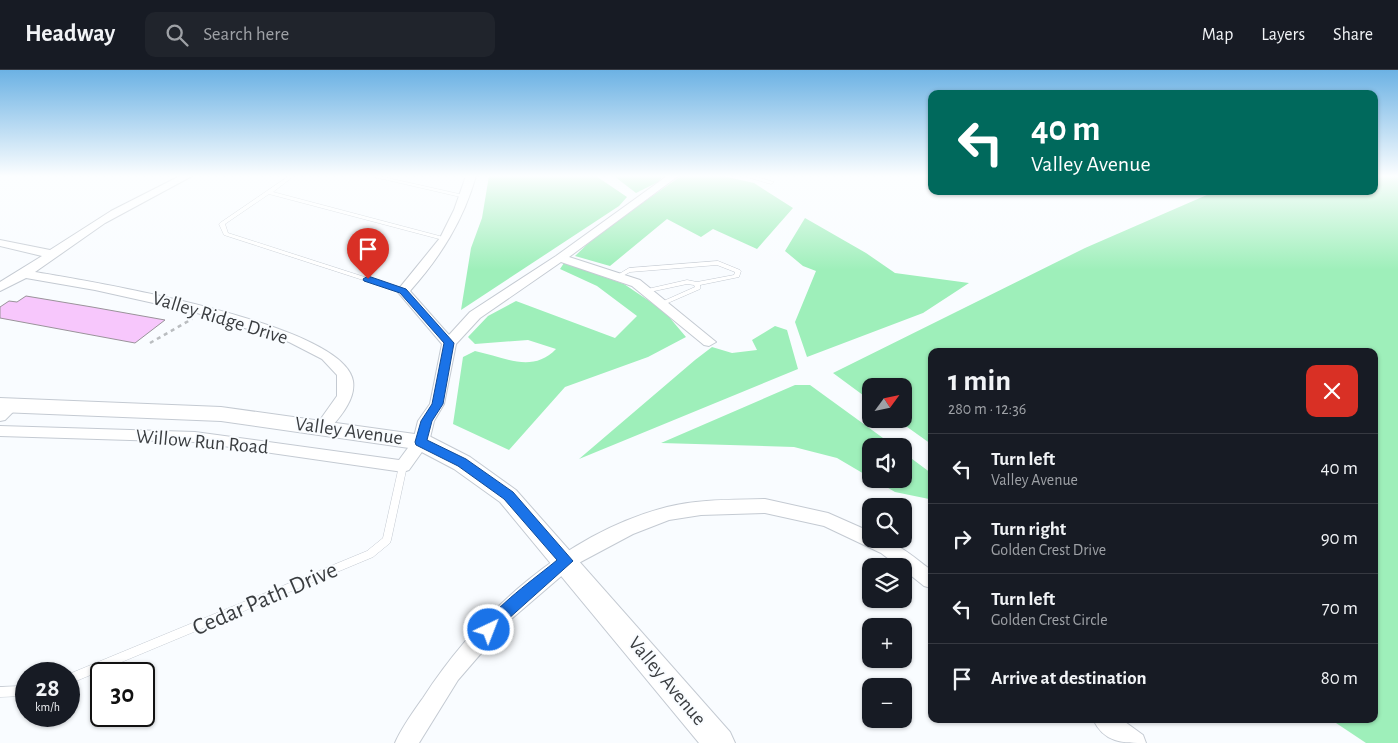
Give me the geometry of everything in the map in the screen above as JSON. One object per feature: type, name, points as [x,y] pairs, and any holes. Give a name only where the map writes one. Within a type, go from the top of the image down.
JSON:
[{"type":"main road","name":"Valley Avenue","points":[[4,409],[221,414],[421,442],[462,463],[508,496],[566,561],[719,743]]},
{"type":"street","points":[[0,287],[42,264],[51,254],[123,207]]},
{"type":"street","points":[[449,343],[403,291],[430,262],[456,222],[462,207]]},
{"type":"street","points":[[403,466],[421,442],[426,421],[437,404],[449,343],[475,315],[560,258],[630,207]]},
{"type":"street","points":[[0,243],[51,254]]},
{"type":"street","points":[[560,258],[636,283],[709,342]]},
{"type":"street","name":"Valley Ridge Drive","points":[[25,274],[100,286],[206,310],[294,340],[322,352],[340,366],[347,382],[344,399],[323,427]]},
{"type":"street","name":"Willow Run Road","points":[[0,431],[195,437],[403,466]]},
{"type":"street","points":[[406,743],[451,673],[502,615],[566,561],[627,528],[667,514],[700,508],[765,506],[828,520],[887,548],[928,578]]},
{"type":"street","points":[[1109,723],[1135,743]]},
{"type":"lane","points":[[246,207],[222,224],[226,234],[403,291]]},
{"type":"lane","points":[[326,207],[445,239]]},
{"type":"lane","points":[[617,277],[629,270],[718,263],[738,271],[737,276],[729,279],[697,284],[686,282],[645,291]]},
{"type":"lane","points":[[661,304],[698,288],[697,284]]},
{"type":"lane","name":"Cedar Path Drive","points":[[80,674],[370,554],[387,540],[403,466]]},
{"type":"lane","points":[[0,692],[15,691]]},
{"type":"path","points":[[150,343],[206,310]]},
{"type":"green space","points":[[484,207],[617,207],[461,310],[471,248]]},
{"type":"green space","points":[[636,207],[793,208],[757,249],[713,229],[701,237],[667,219],[610,266],[575,256],[598,234]]},
{"type":"green space","points":[[1178,207],[1398,207],[1398,743],[1366,743],[1336,723],[1378,723],[1378,348],[928,348],[928,442],[909,428],[912,428],[912,378],[862,378],[862,394],[833,373],[1085,248]]},
{"type":"green space","points":[[805,218],[866,253],[895,273],[969,283],[923,313],[807,357],[795,322],[816,271],[803,266],[785,251]]},
{"type":"green space","points":[[564,263],[624,284],[664,311],[686,337],[648,357],[565,387],[509,450],[453,424],[463,357],[475,351],[507,360],[527,362],[547,357],[556,349],[528,340],[475,344],[468,337],[488,316],[516,301],[615,338],[637,316],[597,286],[560,269]]},
{"type":"green space","points":[[775,326],[787,330],[798,369],[579,459],[712,347],[732,353],[757,350],[752,340]]},
{"type":"green space","points":[[795,385],[810,385],[862,423],[862,428],[869,428],[883,438],[862,438],[862,473],[837,458],[794,447],[661,443]]},
{"type":"green space","points":[[912,459],[928,471],[928,499],[895,492],[888,488],[912,488]]},
{"type":"building","points":[[26,296],[165,320],[135,343],[0,318],[0,307],[9,301],[17,302]]},
{"type":"route","points":[[368,279],[403,291],[449,343],[437,404],[426,421],[421,442],[462,463],[508,496],[566,561],[502,615],[489,630]]}]
